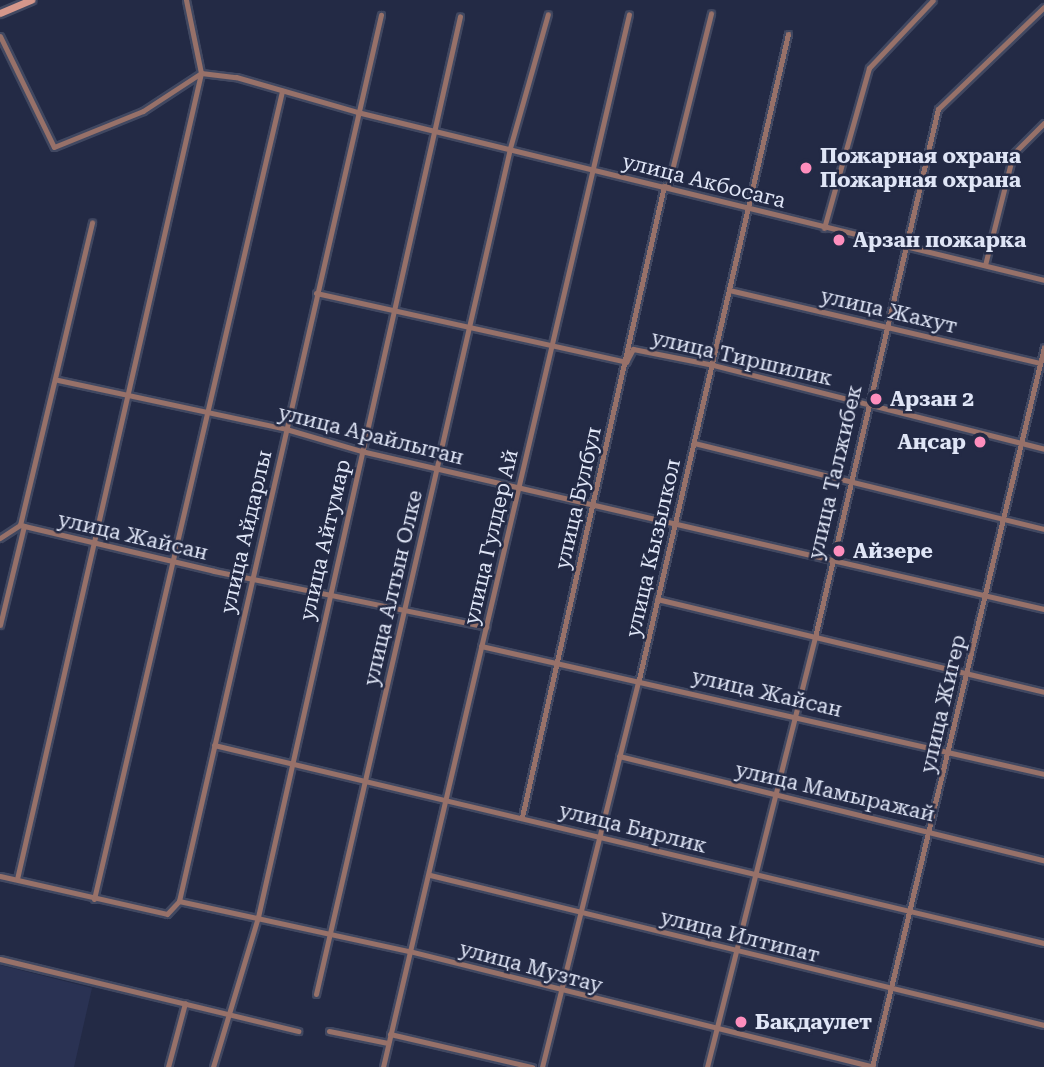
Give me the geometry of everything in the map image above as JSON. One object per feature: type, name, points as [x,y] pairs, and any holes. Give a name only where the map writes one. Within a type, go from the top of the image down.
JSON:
[{"type":"street","points":[[0,13],[31,0]]},
{"type":"street","points":[[17,879],[201,73],[186,0]]},
{"type":"street","points":[[824,228],[869,68],[933,0]]},
{"type":"street","name":"улица Талжибек","points":[[707,1067],[815,637],[830,558],[938,109],[1044,7]]},
{"type":"street","name":"улица Булбул","points":[[522,817],[555,661],[666,186],[710,13]]},
{"type":"street","name":"улица Алтын Олке","points":[[316,994],[510,148],[548,14]]},
{"type":"street","name":"улица Гулдер Ай","points":[[383,1067],[629,14]]},
{"type":"street","name":"улица Айдарлы","points":[[93,899],[167,914],[179,901],[250,578],[381,15]]},
{"type":"street","name":"улица Айтумар","points":[[213,1067],[258,916],[460,16]]},
{"type":"street","name":"улица Кызылкол","points":[[542,1067],[639,679],[788,34]]},
{"type":"street","points":[[0,36],[54,148],[143,111],[201,73]]},
{"type":"street","name":"улица Акбосага","points":[[201,73],[236,77],[357,112],[1044,280]]},
{"type":"street","points":[[0,876],[93,899],[282,91]]},
{"type":"street","points":[[985,265],[1013,154],[1044,123]]},
{"type":"street","points":[[0,625],[92,222]]},
{"type":"street","name":"улица Жахут","points":[[729,290],[1040,363]]},
{"type":"street","name":"улица Тиршилик","points":[[316,293],[626,362],[633,349],[713,365],[1044,449]]},
{"type":"street","name":"улица Жигер","points":[[872,1067],[1044,347]]},
{"type":"street","name":"улица Арайлытан","points":[[58,380],[208,415],[286,429],[361,451],[676,521],[1044,609]]},
{"type":"street","points":[[694,443],[850,479],[1044,529]]},
{"type":"street","points":[[0,538],[22,526]]},
{"type":"street","name":"улица Жайсан","points":[[22,526],[250,578],[486,627]]},
{"type":"street","points":[[657,599],[1044,692]]},
{"type":"street","name":"улица Жайсан","points":[[481,646],[639,679],[1044,774]]},
{"type":"street","name":"улица Бирлик","points":[[215,745],[1044,943]]},
{"type":"street","name":"улица Мамыражай","points":[[619,756],[1044,860]]},
{"type":"street","name":"улица Илтипат","points":[[430,875],[580,914],[1044,1025]]},
{"type":"street","name":"улица Музтау","points":[[179,901],[258,916],[409,951],[561,992],[872,1067]]},
{"type":"street","points":[[0,959],[298,1031]]},
{"type":"street","points":[[168,1067],[185,1003]]},
{"type":"street","points":[[329,1031],[388,1043]]},
{"type":"street","points":[[390,1034],[532,1067]]},
{"type":"shaded area","points":[[0,965],[92,988],[74,1067],[0,1067]]},
{"type":"place","name":"Пожарная охрана Пожарная охрана","points":[[806,168]]},
{"type":"place","name":"Арзан пожарка","points":[[839,240]]},
{"type":"place","name":"Арзан 2","points":[[876,399]]},
{"type":"place","name":"Аңсар","points":[[980,442]]},
{"type":"place","name":"Айзере","points":[[839,551]]},
{"type":"place","name":"Бақдаулет","points":[[741,1022]]}]
